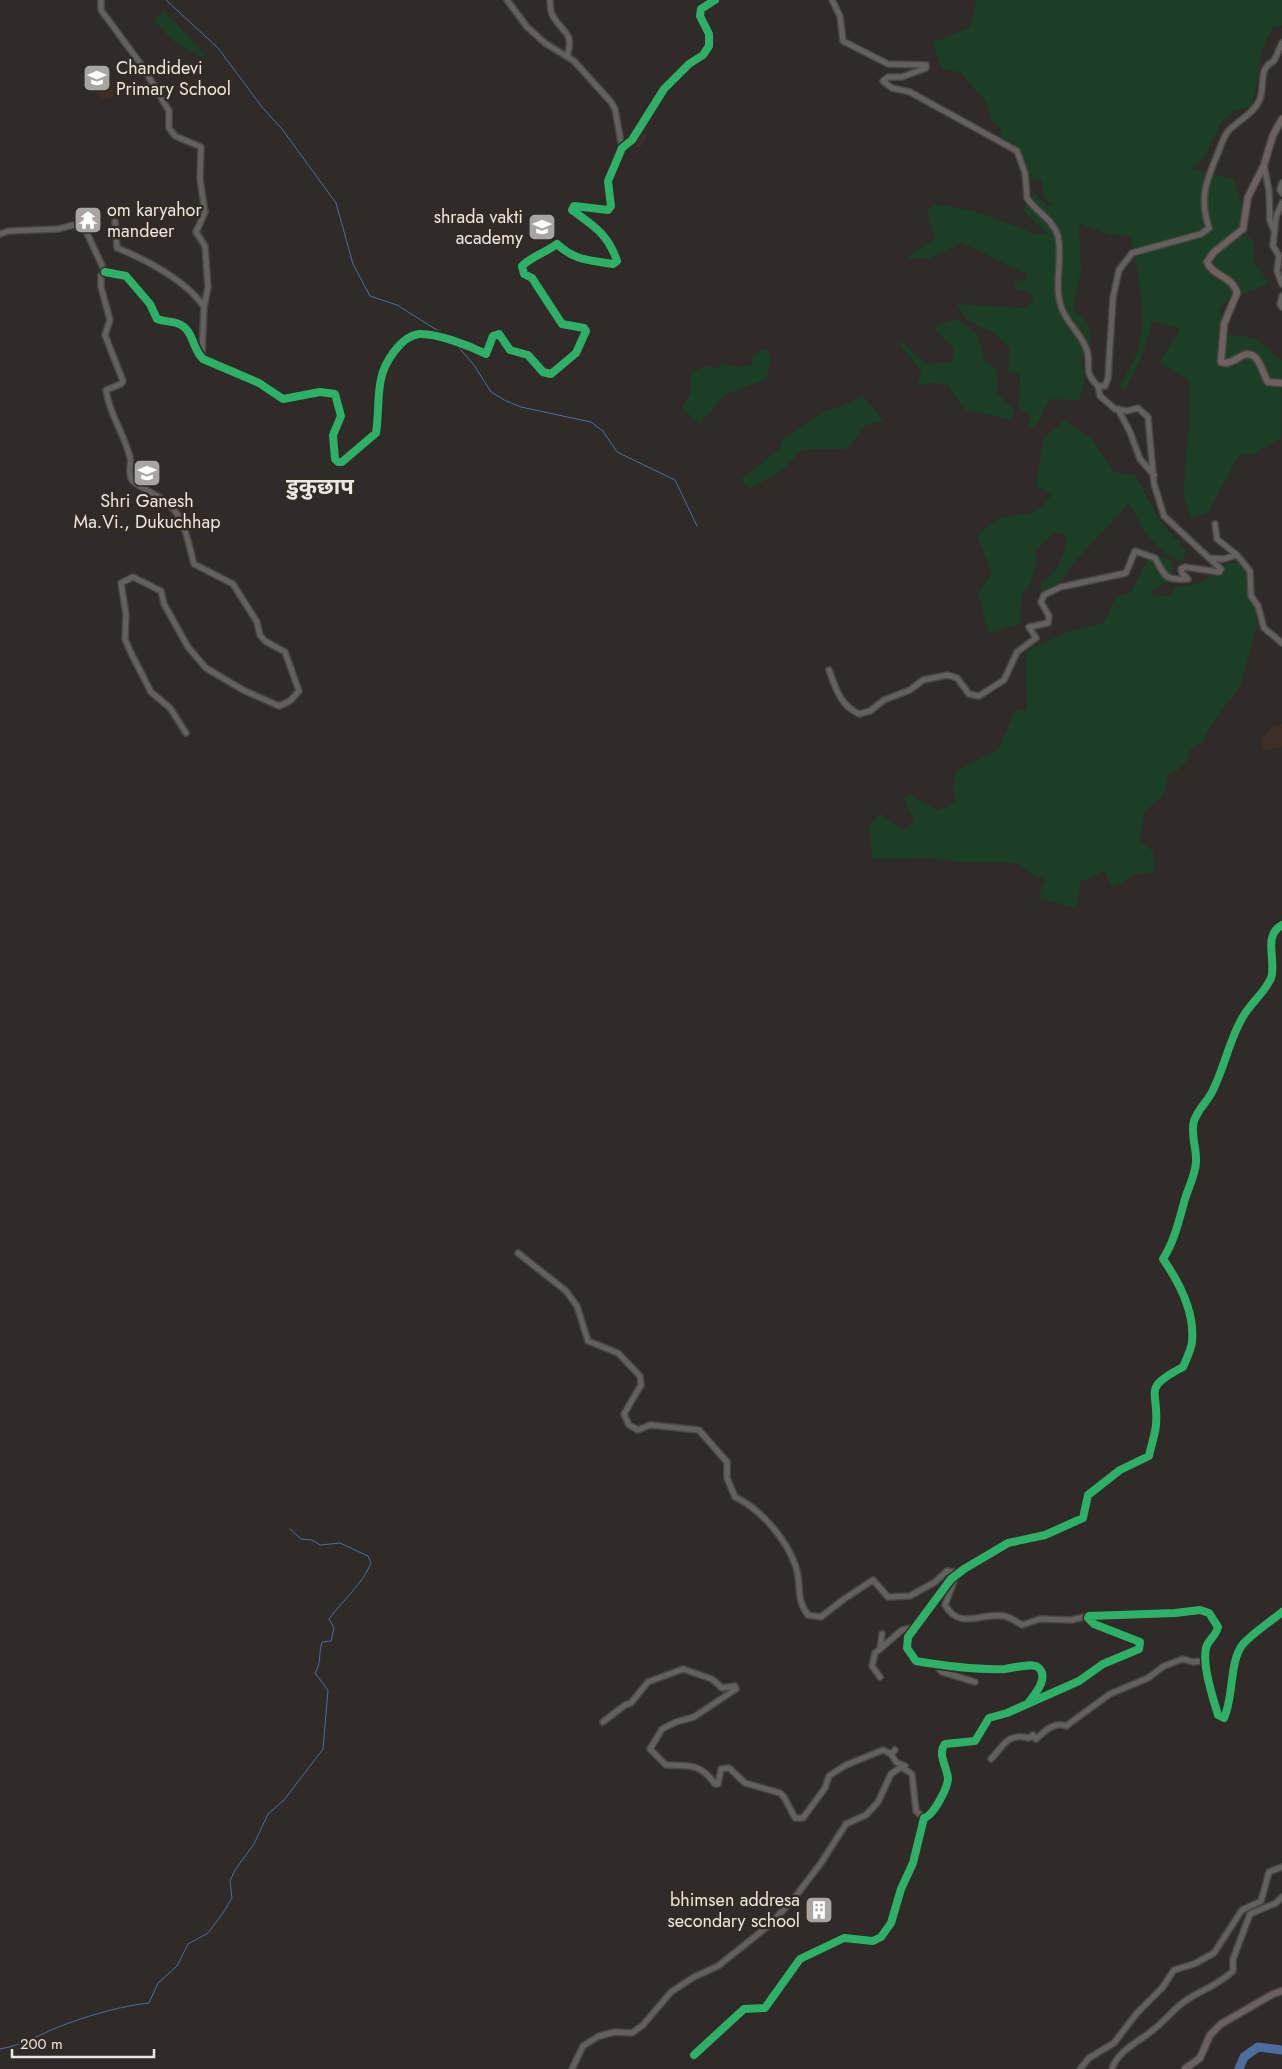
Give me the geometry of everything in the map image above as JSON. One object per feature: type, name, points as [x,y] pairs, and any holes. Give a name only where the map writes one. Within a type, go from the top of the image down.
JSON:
[{"type":"main road","points":[[1282,119],[1273,135],[1264,165],[1248,197],[1243,229],[1214,252],[1207,262],[1212,270],[1233,284],[1237,293],[1224,324],[1221,362],[1226,363],[1244,355],[1254,355],[1258,358],[1268,382],[1282,383]]},
{"type":"main road","points":[[1184,2069],[1200,2058],[1210,2034],[1221,2024],[1273,1994],[1282,1992]]},
{"type":"street","points":[[102,0],[101,10],[144,67],[169,111],[170,128],[175,136],[201,147],[200,179],[204,212],[196,232],[204,246],[208,287],[204,307],[202,353],[206,360]]},
{"type":"street","points":[[507,0],[527,27],[545,43],[567,56],[579,66],[615,109],[622,148]]},
{"type":"street","points":[[550,0],[552,16],[568,34],[570,47],[567,56]]},
{"type":"street","points":[[104,272],[126,276],[150,304],[157,319],[178,323],[186,327],[198,355],[206,360],[259,383],[283,399],[292,399],[320,392],[335,394],[341,418],[334,430],[333,443],[335,459],[340,462],[376,433],[382,374],[389,359],[400,345],[418,334],[450,341],[486,354],[493,336],[499,334],[510,350],[528,355],[546,374],[553,372],[576,353],[586,330],[562,324],[532,278],[524,274],[522,266],[531,258],[543,254],[557,244],[568,255],[576,258],[613,264],[617,261],[611,244],[604,234],[572,210],[574,206],[608,210],[611,206],[608,181],[622,148],[632,140],[664,89],[688,64],[703,55],[709,46],[709,34],[700,16],[701,10],[715,0]]},
{"type":"street","points":[[829,670],[841,700],[848,708],[859,714],[870,710],[884,700],[910,690],[923,680],[947,675],[957,678],[969,694],[979,696],[1004,680],[1017,652],[1036,638],[1029,627],[1048,623],[1049,616],[1041,602],[1044,595],[1061,587],[1126,572],[1135,551],[1155,558],[1167,578],[1171,580],[1188,579],[1181,569],[1185,567],[1219,572],[1221,569],[1164,516],[1155,488],[1148,417],[1138,408],[1127,411],[1118,410],[1100,396],[1098,386],[1090,377],[1086,346],[1061,308],[1058,291],[1060,264],[1058,235],[1051,222],[1026,198],[1026,173],[1017,151],[910,92],[892,88],[883,81],[888,77],[902,76],[926,68],[926,65],[888,64],[843,41],[840,16],[832,0]]},
{"type":"street","points":[[1098,386],[1105,386],[1108,378],[1113,297],[1119,270],[1132,252],[1200,234],[1210,228],[1204,210],[1206,181],[1229,130],[1240,122],[1260,99],[1264,70],[1267,64],[1274,61],[1282,43]]},
{"type":"street","points":[[1264,165],[1269,191],[1270,221],[1274,230]]},
{"type":"street","points":[[1282,183],[1280,190],[1282,193]]},
{"type":"street","points":[[1282,203],[1277,211],[1273,246],[1279,261],[1277,270],[1282,284]]},
{"type":"street","points":[[115,222],[117,248],[172,276],[198,298],[204,307]]},
{"type":"street","points":[[0,234],[58,229],[73,225],[86,231],[104,272]]},
{"type":"street","points":[[104,272],[101,275],[101,287],[110,320],[105,335],[123,380],[122,384],[106,390],[108,406],[117,419],[131,460],[130,473],[132,480],[168,502],[180,516],[187,531],[194,564],[233,584],[257,622],[260,635],[265,642],[285,652],[298,691],[290,701],[279,706],[243,690],[206,668],[188,647],[164,604],[161,592],[132,577],[121,582],[126,614],[125,639],[151,692],[170,708],[186,732]]},
{"type":"street","points":[[1282,296],[1280,304],[1282,307]]},
{"type":"street","points":[[1118,410],[1120,418],[1130,432],[1140,459],[1154,475]]},
{"type":"street","points":[[1215,524],[1217,540],[1237,555],[1250,571],[1251,596],[1258,606],[1264,628],[1282,643]]},
{"type":"street","points":[[1209,558],[1223,559],[1237,555]]},
{"type":"street","points":[[1029,1702],[1039,1688],[1042,1675],[1039,1668],[1034,1665],[1004,1669],[935,1665],[916,1660],[907,1648],[908,1638],[957,1573],[1008,1543],[1045,1535],[1082,1518],[1088,1495],[1120,1470],[1149,1456],[1156,1424],[1153,1392],[1162,1378],[1182,1367],[1192,1343],[1191,1321],[1178,1281],[1163,1259],[1179,1226],[1186,1197],[1191,1188],[1196,1162],[1193,1124],[1200,1108],[1212,1092],[1230,1039],[1245,1013],[1272,977],[1271,940],[1276,928],[1282,925]]},
{"type":"street","points":[[518,1253],[566,1291],[576,1306],[588,1341],[618,1353],[640,1376],[641,1385],[624,1414],[629,1425],[638,1430],[650,1425],[699,1430],[721,1454],[727,1462],[727,1478],[735,1497],[748,1503],[758,1512],[787,1548],[797,1568],[800,1604],[808,1615],[821,1618],[844,1599],[873,1580],[888,1597],[910,1596],[935,1582],[947,1571],[957,1573]]},
{"type":"street","points":[[957,1573],[945,1605],[950,1615],[963,1620],[1005,1616],[1022,1625],[1040,1619],[1071,1620],[1089,1616],[1175,1613],[1200,1610],[1209,1613],[1218,1627],[1216,1634],[1206,1648],[1206,1670],[1218,1715],[1224,1718],[1229,1706],[1236,1657],[1242,1645],[1282,1612]]},
{"type":"street","points":[[694,2055],[744,2009],[765,2008],[800,1959],[844,1938],[873,1941],[881,1937],[891,1922],[901,1889],[913,1863],[924,1818],[934,1811],[948,1780],[942,1752],[945,1744],[975,1741],[989,1718],[1007,1713],[1079,1681],[1103,1664],[1139,1649],[1140,1642],[1094,1624],[1090,1621],[1089,1616]]},
{"type":"street","points":[[880,1677],[872,1666],[875,1653],[902,1630],[915,1627]]},
{"type":"street","points":[[880,1649],[882,1634]]},
{"type":"street","points":[[991,1759],[1011,1737],[1016,1735],[1029,1738],[1033,1736],[1036,1739],[1048,1728],[1062,1724],[1066,1726],[1110,1694],[1148,1678],[1164,1666],[1183,1659],[1193,1662],[1207,1660]]},
{"type":"street","points":[[935,1665],[942,1672],[975,1682]]},
{"type":"street","points":[[603,1722],[625,1705],[631,1703],[648,1682],[683,1669],[712,1679],[722,1688],[735,1686],[736,1689],[694,1717],[676,1722],[662,1729],[650,1749],[666,1765],[697,1767],[707,1773],[715,1784],[718,1784],[721,1769],[729,1768],[745,1783],[784,1797],[795,1818],[803,1818],[824,1788],[829,1776],[846,1765],[883,1750],[893,1752],[896,1762],[904,1765],[912,1774],[916,1811],[924,1818]]},
{"type":"street","points":[[572,2069],[583,2046],[599,2036],[615,2032],[632,2033],[643,2025],[671,1992],[694,1977],[718,1966],[767,1927],[796,1896],[821,1863],[846,1824],[866,1815],[878,1802],[891,1774],[900,1767],[912,1774]]},
{"type":"street","points":[[1261,1901],[1269,1872],[1282,1867]]},
{"type":"street","points":[[1112,2069],[1114,2063],[1134,2043],[1152,2031],[1187,1999],[1209,1990],[1233,1971],[1233,1959],[1250,1914],[1276,1903],[1282,1897]]},
{"type":"street","points":[[1080,2069],[1089,2058],[1114,2042],[1137,2013],[1162,1988],[1174,1970],[1194,1964],[1214,1953],[1242,1910],[1261,1901],[1276,1903]]},
{"type":"shaded area","name":"Chandidevi Primary School","points":[[98,64],[115,97],[103,99],[90,83],[86,73],[88,67]]},
{"type":"shaded area","points":[[640,132],[648,136],[639,149],[632,144]]},
{"type":"shaded area","points":[[1282,724],[1282,747],[1263,750],[1261,738],[1274,725]]},
{"type":"green space","points":[[976,0],[1282,0],[1282,25],[1272,28],[1261,54],[1259,76],[1251,107],[1232,112],[1221,123],[1205,157],[1192,169],[1234,179],[1243,211],[1242,231],[1254,244],[1253,261],[1261,270],[1268,284],[1229,298],[1219,309],[1229,336],[1254,339],[1282,360],[1281,438],[1255,454],[1238,456],[1209,511],[1192,519],[1183,495],[1190,415],[1188,379],[1159,363],[1180,329],[1152,321],[1145,348],[1134,373],[1125,390],[1119,387],[1137,353],[1141,334],[1142,306],[1131,236],[1110,235],[1079,223],[1081,269],[1073,309],[1088,323],[1091,344],[1081,360],[1084,376],[1083,391],[1078,400],[1050,399],[1034,428],[1029,427],[1029,412],[1019,410],[1020,374],[1008,371],[1010,348],[994,333],[966,319],[957,304],[1024,308],[1034,301],[1029,292],[1015,288],[1014,280],[1025,281],[1028,275],[962,243],[930,258],[906,258],[935,239],[927,211],[934,204],[971,210],[1036,234],[1047,233],[1023,211],[1033,192],[1048,206],[1053,206],[1044,196],[1042,180],[1024,178],[1019,149],[1000,142],[1002,131],[992,121],[986,102],[960,72],[942,69],[933,42],[970,28]]},
{"type":"green space","points":[[164,11],[207,56],[204,58],[173,41],[154,21]]},
{"type":"green space","points":[[956,319],[977,334],[984,359],[997,371],[997,393],[1014,410],[1011,419],[964,410],[947,384],[928,383],[917,386],[922,371],[902,348],[899,339],[925,364],[952,362],[954,349],[933,327]]},
{"type":"green space","points":[[768,349],[771,359],[766,379],[725,395],[700,424],[682,408],[691,393],[690,372],[708,366],[716,369],[722,364],[738,367],[751,365],[753,354]]},
{"type":"green space","points":[[862,395],[884,422],[866,425],[847,449],[802,449],[783,470],[749,489],[741,479],[779,449],[785,436],[820,414]]},
{"type":"green space","points":[[1064,420],[1092,439],[1114,472],[1135,475],[1160,521],[1186,551],[1182,562],[1163,551],[1144,530],[1129,503],[1072,565],[1059,584],[1041,595],[1041,583],[1056,569],[1066,542],[1067,535],[1053,533],[1035,552],[1037,563],[1029,586],[1022,594],[1020,623],[989,634],[978,594],[992,573],[977,536],[996,520],[1034,511],[1046,503],[1051,495],[1036,486],[1043,439]]},
{"type":"green space","points":[[1151,552],[1172,561],[1172,580],[1151,591],[1154,596],[1170,596],[1176,587],[1203,582],[1212,573],[1224,573],[1225,563],[1246,563],[1258,620],[1241,685],[1207,731],[1203,742],[1191,749],[1188,759],[1177,771],[1167,774],[1166,787],[1162,796],[1144,812],[1140,842],[1153,851],[1154,873],[1136,874],[1113,888],[1104,871],[1080,882],[1077,908],[1038,898],[1045,880],[1030,873],[1018,863],[961,862],[929,858],[872,859],[869,827],[880,813],[903,830],[915,821],[904,799],[910,794],[938,811],[956,801],[953,793],[956,771],[999,749],[1014,712],[1027,709],[1026,654],[1028,650],[1072,630],[1104,623],[1115,598],[1132,591]]},
{"type":"waterway","points":[[166,0],[218,48],[262,107],[282,129],[336,203],[353,264],[370,296],[397,305],[448,337]]},
{"type":"waterway","points":[[455,343],[474,365],[491,392],[521,407],[591,422],[603,431],[617,452],[675,480],[697,526]]},
{"type":"waterway","points":[[0,2049],[18,2044],[88,2016],[118,2008],[149,2003],[158,1983],[177,1966],[188,1944],[208,1933],[223,1913],[232,1898],[230,1881],[235,1870],[254,1844],[268,1814],[284,1800],[323,1749],[328,1690],[315,1673],[322,1642],[331,1641],[334,1628],[329,1619],[357,1585],[371,1563],[368,1556],[340,1543],[320,1545],[312,1540],[301,1539],[290,1529]]},
{"type":"waterway","points":[[1239,2069],[1244,2057],[1258,2047],[1282,2050]]},
{"type":"cycle path","points":[[105,272],[126,276],[150,304],[157,319],[176,323],[185,328],[203,359],[259,383],[283,399],[320,392],[335,394],[341,416],[333,435],[335,459],[338,462],[342,462],[376,433],[379,392],[383,373],[394,351],[412,336],[426,334],[444,338],[486,354],[493,336],[499,334],[510,350],[528,355],[543,372],[551,374],[576,353],[586,331],[584,328],[562,324],[532,278],[524,274],[522,266],[557,244],[570,254],[583,259],[613,264],[617,261],[605,237],[594,226],[572,210],[574,206],[608,210],[611,206],[608,181],[622,148],[632,140],[664,89],[689,64],[703,55],[709,46],[709,34],[700,16],[701,9],[715,0]]},
{"type":"cycle path","points":[[1029,1702],[1042,1681],[1042,1672],[1036,1666],[983,1669],[916,1661],[907,1648],[908,1637],[951,1579],[964,1569],[1008,1543],[1045,1535],[1083,1518],[1088,1495],[1120,1470],[1149,1456],[1156,1425],[1155,1391],[1161,1380],[1183,1367],[1190,1352],[1192,1342],[1191,1320],[1185,1298],[1163,1259],[1174,1237],[1194,1172],[1196,1162],[1194,1121],[1210,1096],[1239,1024],[1271,978],[1271,942],[1276,930],[1282,925]]},
{"type":"cycle path","points":[[694,2055],[744,2009],[765,2008],[800,1959],[844,1938],[873,1941],[881,1937],[891,1923],[901,1889],[913,1863],[924,1818],[936,1807],[946,1788],[948,1778],[942,1752],[945,1744],[975,1741],[989,1718],[1007,1713],[1079,1681],[1103,1664],[1139,1649],[1140,1642],[1094,1624],[1088,1618],[1089,1616],[1175,1613],[1200,1610],[1209,1613],[1218,1627],[1206,1648],[1205,1663],[1218,1715],[1224,1718],[1229,1700],[1233,1669],[1239,1651],[1247,1640],[1282,1612]]},
{"type":"place","name":"Chandidevi Primary School","points":[[97,78]]},
{"type":"place","name":"om karyahor mandeer","points":[[88,220]]},
{"type":"place","name":"shrada vakti academy","points":[[542,227]]},
{"type":"place","name":"Shri Ganesh Ma.Vi., Dukuchhap","points":[[147,473]]},
{"type":"place","name":"bhimsen addresa secondary school","points":[[819,1910]]},
{"type":"district","name":"डुकुछाप","points":[[320,486]]}]
